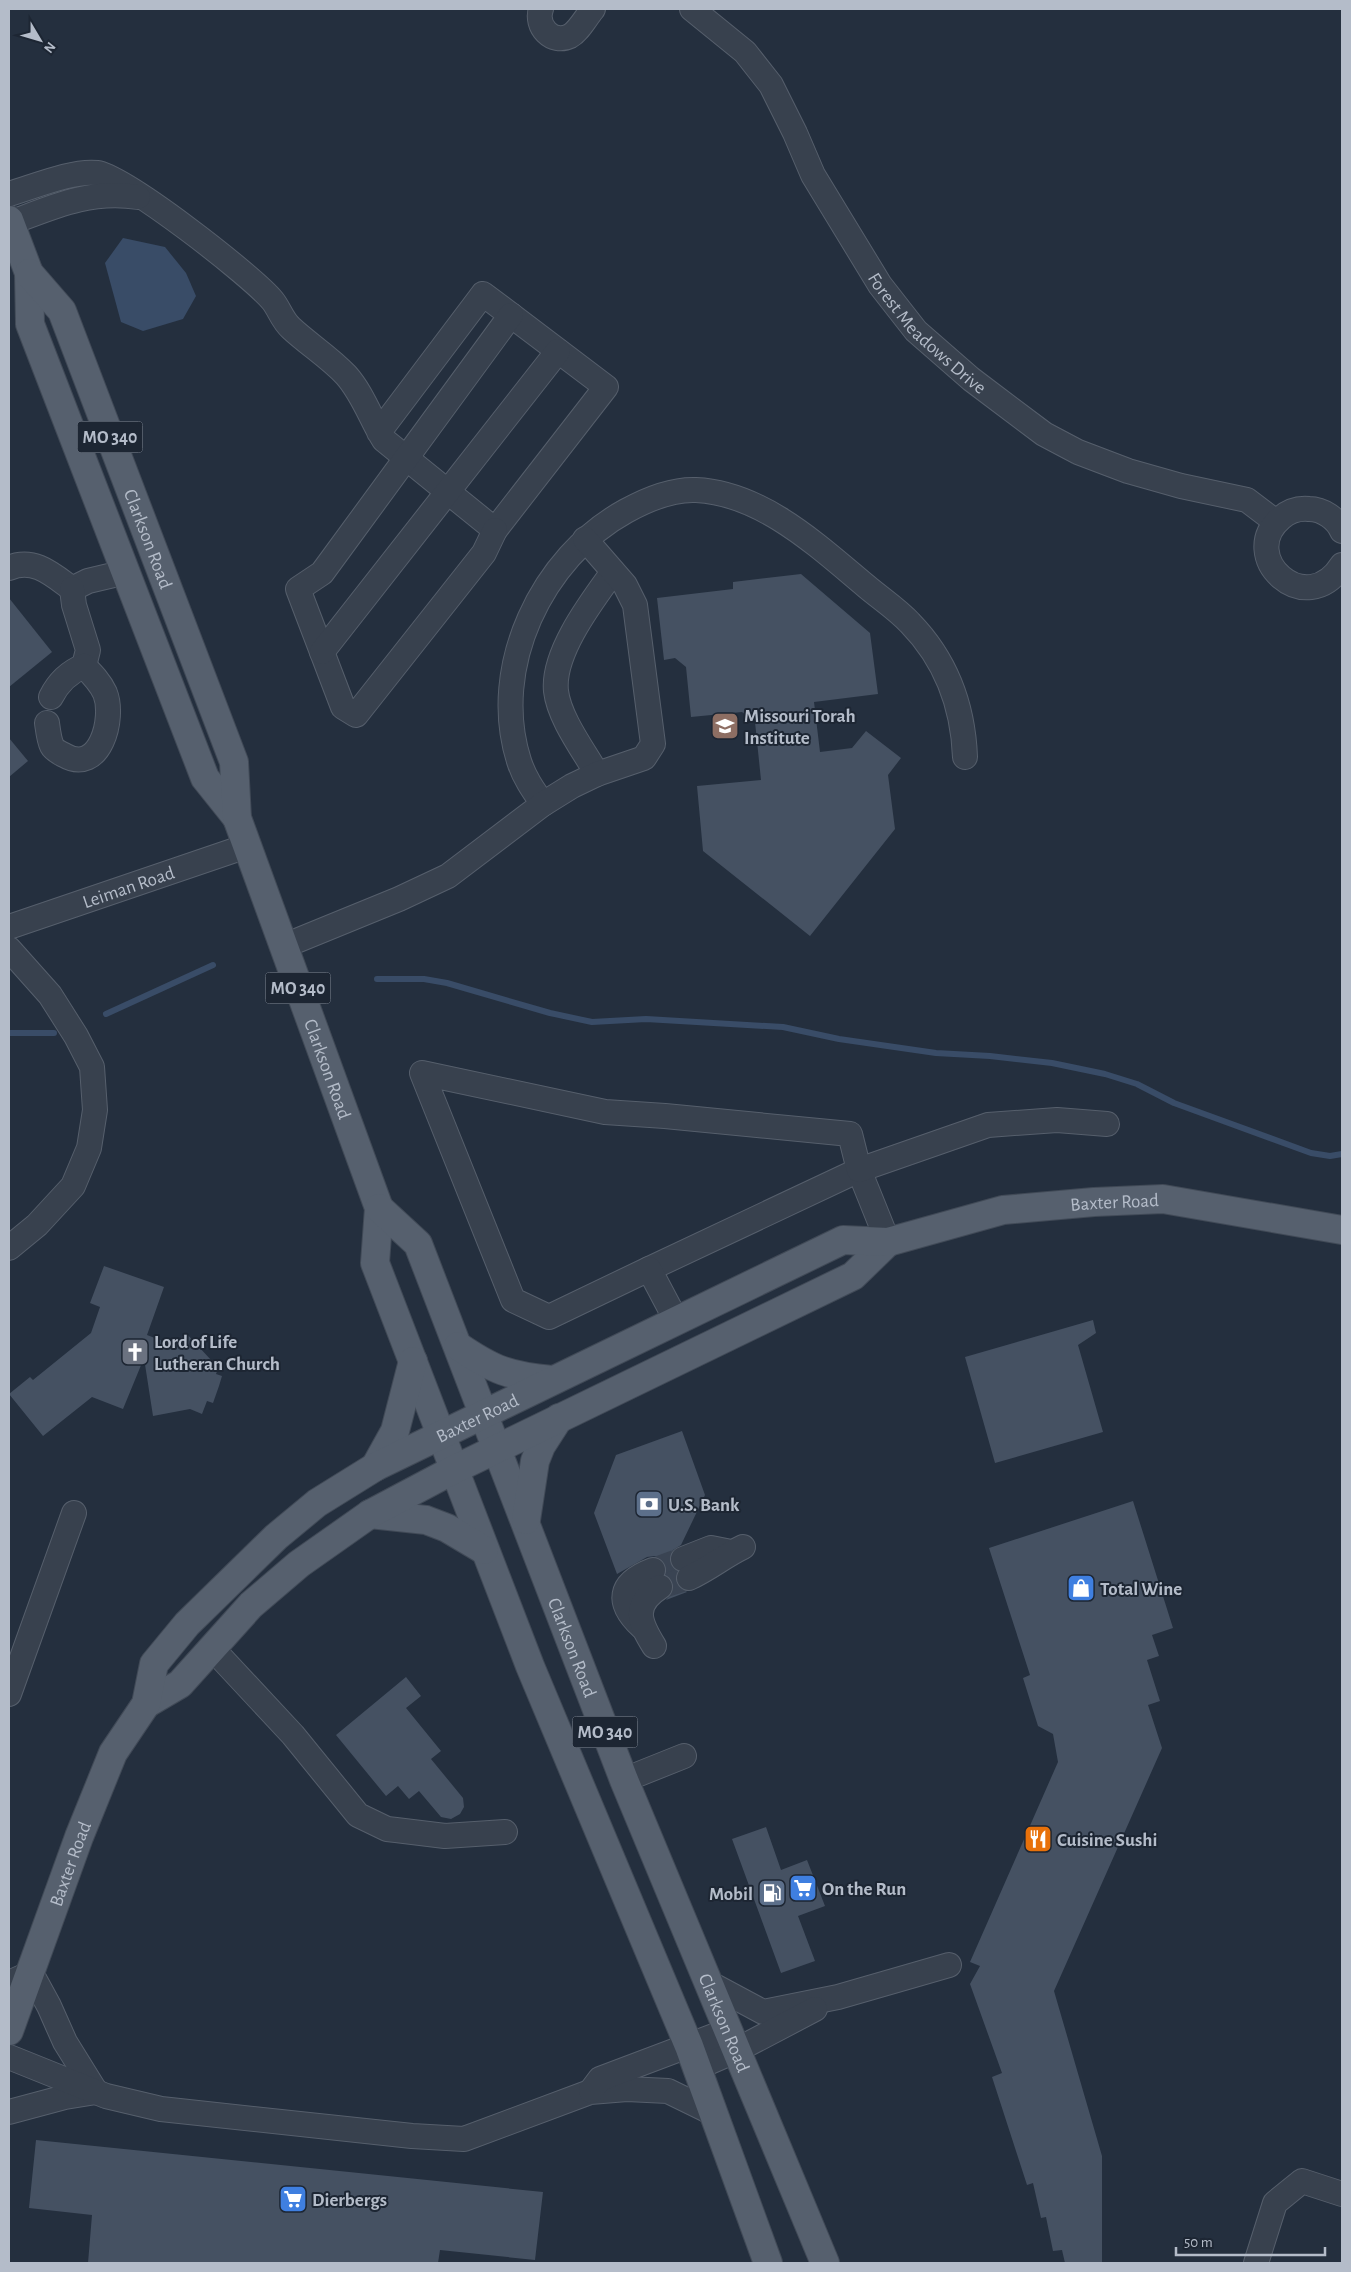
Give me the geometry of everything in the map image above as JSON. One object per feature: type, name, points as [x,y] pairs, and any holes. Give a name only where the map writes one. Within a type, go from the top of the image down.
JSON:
[{"type":"main road","name":"Clarkson Road","points":[[9,222],[29,273],[62,311],[234,762],[237,818],[379,1208],[375,1262],[453,1470],[554,1727],[692,2057],[768,2263]]},
{"type":"main road","name":"Clarkson Road","points":[[29,273],[30,324],[205,778],[237,818]]},
{"type":"main road","points":[[126,572],[152,589],[176,609]]},
{"type":"main road","name":"Baxter Road","points":[[9,2031],[20,1978],[113,1754],[146,1704],[154,1664],[187,1624],[282,1531],[317,1503],[375,1467],[843,1240],[888,1242],[1003,1210],[1094,1202],[1164,1200],[1342,1230]]},
{"type":"main road","name":"Clarkson Road","points":[[379,1208],[418,1244],[624,1780],[824,2263]]},
{"type":"main road","name":"Baxter Road","points":[[146,1704],[180,1684],[251,1604],[299,1564],[370,1514],[453,1470],[853,1276],[888,1242]]},
{"type":"main road","points":[[458,1346],[500,1372],[517,1377],[552,1380]]},
{"type":"main road","points":[[375,1467],[395,1431],[413,1361]]},
{"type":"main road","points":[[526,1524],[535,1461],[541,1446],[559,1418]]},
{"type":"main road","points":[[370,1514],[426,1520],[447,1528],[484,1550]]},
{"type":"street","points":[[541,9],[539,20],[542,27],[549,35],[563,38],[575,31],[593,9]]},
{"type":"street","name":"Forest Meadows Drive","points":[[692,9],[745,52],[770,85],[795,133],[813,175],[880,285],[916,331],[971,380],[1044,434],[1078,452],[1128,471],[1181,486],[1247,500],[1276,522]]},
{"type":"street","points":[[9,194],[75,175],[97,173],[119,182],[251,279],[273,301],[290,327],[346,375],[362,397],[379,432],[388,445],[495,530]]},
{"type":"street","points":[[9,222],[84,198],[117,194],[142,198]]},
{"type":"street","points":[[379,432],[483,294],[511,315],[558,351],[606,387],[495,530],[484,553],[356,715],[343,707],[298,589],[322,573],[404,458],[511,315]]},
{"type":"street","points":[[322,652],[558,351]]},
{"type":"street","points":[[543,804],[528,783],[515,745],[512,723],[515,664],[526,627],[539,597],[556,572],[585,539],[611,519],[636,506],[669,493],[696,490],[720,494],[751,504],[790,524],[910,623],[936,654],[949,678],[958,705],[964,736],[965,757]]},
{"type":"street","points":[[1342,531],[1334,519],[1323,512],[1311,508],[1292,512],[1276,522],[1268,538],[1268,556],[1272,568],[1290,584],[1301,587],[1319,585],[1335,576],[1342,565]]},
{"type":"street","points":[[284,946],[399,899],[448,876],[543,804],[572,786],[597,774],[644,758],[653,744],[635,605],[625,585],[585,539]]},
{"type":"street","points":[[9,568],[29,564],[40,566],[72,588],[74,605],[88,650],[84,666]]},
{"type":"street","points":[[72,588],[88,581],[126,572]]},
{"type":"street","points":[[597,774],[561,709],[556,692],[557,675],[566,648],[582,615],[613,572]]},
{"type":"street","points":[[51,697],[57,685],[75,669],[84,666]]},
{"type":"street","points":[[47,723],[52,745],[66,756],[77,759],[90,756],[100,748],[107,721],[106,695],[95,678],[84,666]]},
{"type":"street","name":"Leiman Road","points":[[9,927],[247,846]]},
{"type":"street","points":[[9,949],[50,995],[80,1044],[92,1067],[95,1110],[89,1148],[73,1186],[37,1225],[9,1248]]},
{"type":"street","points":[[888,1242],[859,1170],[850,1134],[605,1112],[422,1073],[513,1300],[549,1317],[859,1170],[988,1125],[1057,1120],[1107,1124]]},
{"type":"street","points":[[649,1269],[676,1320]]},
{"type":"street","points":[[9,1694],[74,1513]]},
{"type":"street","points":[[686,1568],[707,1570],[722,1557],[737,1550]]},
{"type":"street","points":[[648,1636],[640,1607],[650,1593],[656,1578]]},
{"type":"street","points":[[211,1647],[293,1735],[358,1815],[387,1829],[445,1836],[506,1832]]},
{"type":"street","points":[[624,1780],[684,1756]]},
{"type":"street","points":[[707,1982],[763,2012],[838,1997],[949,1965]]},
{"type":"street","points":[[20,1978],[49,2006],[65,2042],[96,2092]]},
{"type":"street","points":[[590,2092],[600,2079],[692,2057],[838,1997]]},
{"type":"street","points":[[9,2057],[96,2092],[161,2110],[375,2132],[464,2139],[590,2092],[627,2089],[668,2091],[713,2113]]},
{"type":"street","points":[[9,2112],[65,2096],[96,2092]]},
{"type":"street","points":[[1256,2263],[1275,2203],[1302,2181],[1342,2194]]},
{"type":"water","points":[[123,238],[165,247],[186,273],[196,296],[183,319],[143,331],[121,322],[105,263]]},
{"type":"building","points":[[801,574],[870,633],[878,694],[814,702],[820,752],[852,748],[866,731],[901,758],[888,775],[895,829],[810,936],[703,851],[697,786],[761,780],[755,722],[742,712],[691,717],[686,667],[675,658],[664,660],[657,598],[733,589],[733,582]]},
{"type":"building","points":[[9,598],[52,652],[9,687]]},
{"type":"building","points":[[9,738],[28,761],[9,777]]},
{"type":"building","name":"Lord of Life Lutheran Church","points":[[104,1266],[164,1287],[147,1335],[173,1345],[186,1333],[211,1360],[220,1364],[216,1374],[222,1376],[213,1403],[207,1401],[202,1414],[190,1409],[153,1416],[144,1358],[123,1409],[92,1397],[43,1436],[9,1394],[30,1377],[33,1380],[91,1333],[100,1307],[90,1303]]},
{"type":"building","points":[[1093,1320],[1096,1333],[1078,1345],[1103,1432],[995,1463],[965,1357]]},
{"type":"building","name":"U.S. Bank","points":[[682,1431],[705,1495],[681,1545],[673,1550],[670,1556],[670,1564],[677,1571],[675,1578],[677,1584],[687,1592],[666,1600],[672,1593],[674,1586],[666,1574],[666,1565],[655,1556],[647,1557],[617,1574],[594,1513],[616,1455]]},
{"type":"building","points":[[1133,1501],[1173,1628],[1152,1635],[1159,1656],[1147,1660],[1160,1701],[1148,1705],[1162,1748],[1054,1991],[1102,2156],[1102,2263],[1065,2263],[1062,2250],[1053,2251],[1046,2217],[1041,2218],[1033,2183],[1027,2185],[992,2077],[1002,2073],[970,1984],[980,1966],[970,1962],[1058,1762],[1053,1734],[1038,1726],[1023,1678],[1030,1675],[989,1548]]},
{"type":"building","points":[[406,1677],[421,1696],[406,1708],[441,1751],[431,1759],[463,1798],[464,1807],[460,1814],[451,1819],[441,1817],[419,1791],[409,1799],[398,1786],[386,1796],[336,1735]]},
{"type":"building","points":[[766,1827],[781,1870],[807,1860],[825,1906],[798,1916],[815,1961],[781,1973],[732,1839]]},
{"type":"building","name":"Dierbergs","points":[[36,2140],[543,2192],[535,2260],[440,2250],[438,2263],[88,2263],[92,2215],[29,2208]]},
{"type":"waterway","points":[[106,1014],[213,965]]},
{"type":"waterway","points":[[377,979],[424,979],[447,983],[550,1013],[592,1022],[646,1019],[783,1027],[839,1039],[936,1053],[990,1056],[1052,1063],[1105,1074],[1137,1084],[1174,1103],[1311,1153],[1330,1156],[1342,1154]]},
{"type":"waterway","points":[[9,1033],[54,1033]]},
{"type":"tunnel","points":[[653,1570],[683,1559]]},
{"type":"tunnel","points":[[660,1587],[689,1578]]},
{"type":"place","name":"Missouri Torah Institute","points":[[725,726]]},
{"type":"place","name":"Lord of Life Lutheran Church","points":[[135,1352]]},
{"type":"place","name":"U.S. Bank","points":[[649,1504]]},
{"type":"place","name":"Total Wine","points":[[1081,1588]]},
{"type":"place","name":"Cuisine Sushi","points":[[1038,1839]]},
{"type":"place","name":"On the Run","points":[[803,1888]]},
{"type":"place","name":"Mobil","points":[[772,1893]]},
{"type":"place","name":"Dierbergs","points":[[293,2199]]}]
